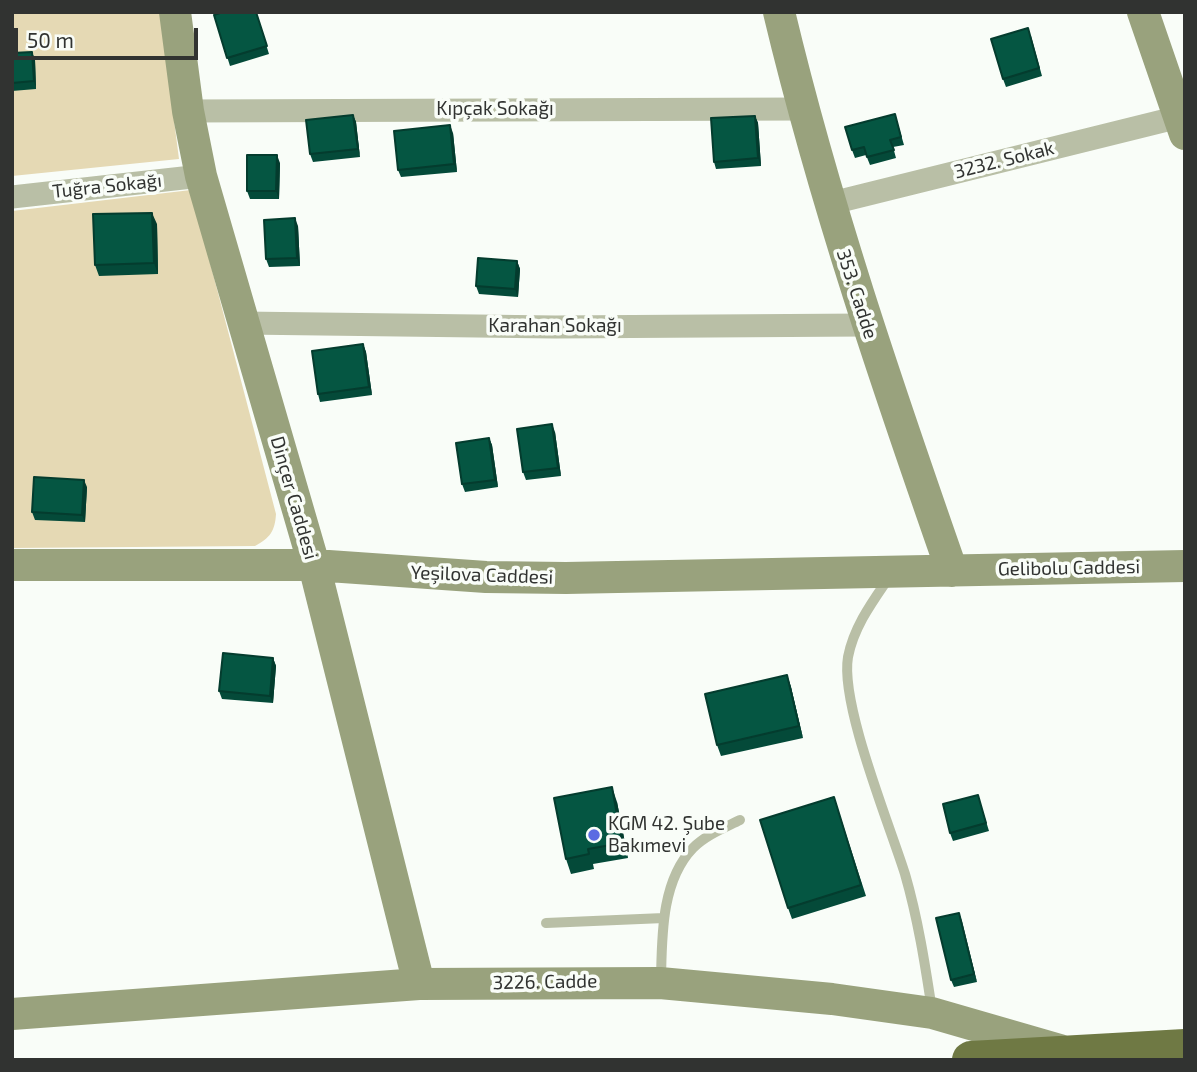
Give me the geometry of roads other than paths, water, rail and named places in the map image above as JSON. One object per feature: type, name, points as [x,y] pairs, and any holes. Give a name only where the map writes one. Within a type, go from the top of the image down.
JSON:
[{"type":"highway","points":[[971,1060],[1185,1048]]},
{"type":"street","name":"Dinçer Caddesi","points":[[175,12],[188,111],[201,176],[314,565],[419,984]]},
{"type":"street","name":"353. Cadde","points":[[779,12],[828,204],[866,325],[953,571]]},
{"type":"street","points":[[1143,12],[1182,126]]},
{"type":"street","name":"Kıpçak Sokağı","points":[[188,111],[803,109]]},
{"type":"street","name":"3232. Sokak","points":[[828,204],[1182,126]]},
{"type":"street","name":"Tuğra Sokağı","points":[[12,197],[201,176]]},
{"type":"street","name":"Karahan Sokağı","points":[[243,323],[866,325]]},
{"type":"street","name":"Yeşilova Caddesi","points":[[12,565],[314,565],[538,578],[953,571]]},
{"type":"street","name":"Gelibolu Caddesi","points":[[953,571],[1185,566]]},
{"type":"street","name":"3226. Cadde","points":[[12,1014],[419,984],[660,983],[832,999],[932,1013],[1071,1054]]},
{"type":"lane","points":[[893,572],[864,614],[854,638],[848,658],[850,701],[906,877],[921,936],[932,1013]]},
{"type":"lane","points":[[660,983],[664,918],[670,891],[691,849],[707,837],[740,820]]},
{"type":"lane","points":[[545,923],[664,918]]},
{"type":"place","name":"KGM 42. Şube Bakımevi","points":[[594,835]]}]
